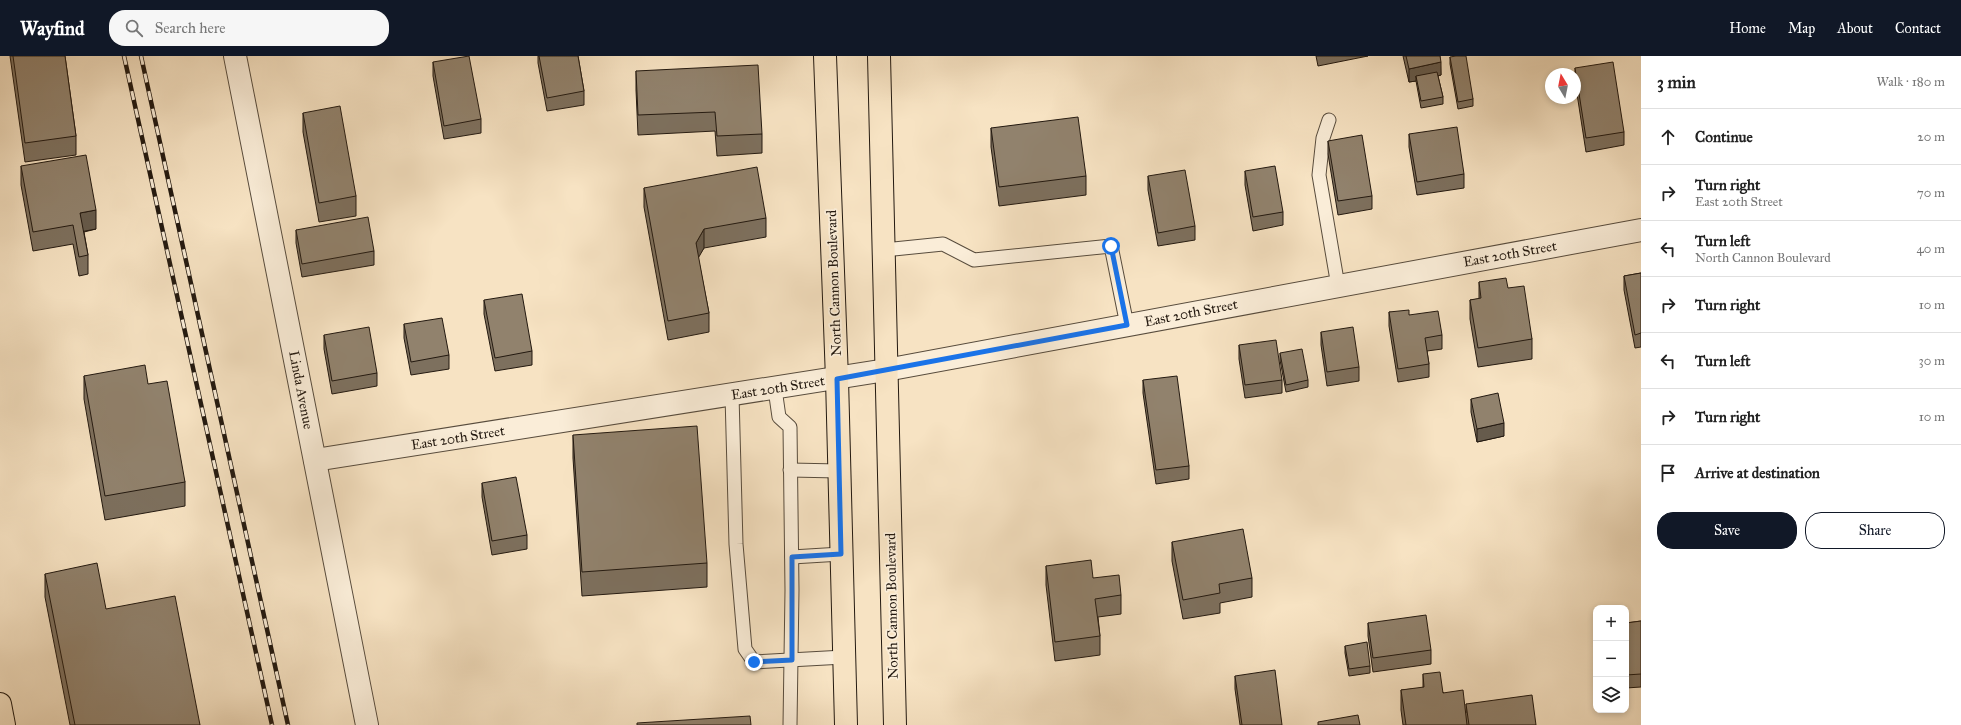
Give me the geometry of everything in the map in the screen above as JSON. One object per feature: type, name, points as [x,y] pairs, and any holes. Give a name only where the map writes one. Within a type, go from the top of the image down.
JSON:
[{"type":"main road","name":"North Cannon Boulevard","points":[[825,56],[837,379],[846,725]]},
{"type":"main road","name":"North Cannon Boulevard","points":[[879,56],[895,725]]},
{"type":"main road","points":[[0,704],[4,725]]},
{"type":"street","name":"Linda Avenue","points":[[235,56],[367,725]]},
{"type":"street","name":"East 20th Street","points":[[314,460],[837,379],[1641,230]]},
{"type":"lane","points":[[1329,120],[1323,138],[1319,175],[1338,286]]},
{"type":"lane","points":[[884,250],[943,244],[974,260],[1111,246],[1127,325]]},
{"type":"lane","points":[[775,389],[779,417],[790,427],[792,557],[792,660],[790,725]]},
{"type":"lane","points":[[732,395],[736,544],[745,649],[754,662],[844,657]]},
{"type":"lane","points":[[790,470],[839,471]]},
{"type":"lane","points":[[792,557],[841,554]]},
{"type":"building","points":[[13,56],[65,56],[76,136],[25,143]]},
{"type":"building","points":[[469,56],[481,119],[444,126],[433,62]]},
{"type":"building","points":[[539,56],[578,56],[584,91],[547,98]]},
{"type":"building","points":[[1406,56],[1440,56],[1441,62],[1409,69]]},
{"type":"building","points":[[1466,56],[1473,99],[1458,102],[1450,57]]},
{"type":"building","points":[[1613,62],[1624,132],[1586,138],[1581,104],[1581,68],[1575,68]]},
{"type":"building","points":[[758,65],[762,134],[717,136],[715,112],[638,115],[636,71]]},
{"type":"building","points":[[1437,72],[1443,97],[1421,101],[1416,76]]},
{"type":"building","points":[[340,106],[356,196],[319,203],[303,113]]},
{"type":"building","points":[[1078,117],[1086,176],[999,187],[991,128]]},
{"type":"building","points":[[1457,127],[1464,174],[1417,182],[1409,134]]},
{"type":"building","points":[[1362,135],[1372,196],[1338,201],[1328,141]]},
{"type":"building","points":[[86,155],[96,210],[80,213],[88,255],[79,257],[73,225],[33,232],[21,166]]},
{"type":"building","points":[[1275,166],[1283,212],[1253,217],[1245,171]]},
{"type":"building","points":[[757,167],[766,218],[704,229],[696,243],[709,313],[668,321],[644,188]]},
{"type":"building","points":[[1185,170],[1195,226],[1158,233],[1148,176]]},
{"type":"building","points":[[368,217],[374,251],[302,264],[296,230]]},
{"type":"building","points":[[1641,273],[1641,333],[1635,335],[1624,276]]},
{"type":"building","points":[[1506,278],[1508,288],[1524,286],[1532,339],[1478,348],[1470,300],[1481,298],[1479,282]]},
{"type":"building","points":[[522,294],[532,351],[495,358],[484,300]]},
{"type":"building","points":[[1409,310],[1409,315],[1438,311],[1442,335],[1425,338],[1429,364],[1398,369],[1389,312]]},
{"type":"building","points":[[442,318],[449,355],[411,362],[404,324]]},
{"type":"building","points":[[369,327],[377,373],[332,381],[324,335]]},
{"type":"building","points":[[1353,327],[1359,367],[1327,372],[1321,332]]},
{"type":"building","points":[[1276,340],[1282,380],[1245,385],[1239,345]]},
{"type":"building","points":[[1302,349],[1308,380],[1286,385],[1280,353]]},
{"type":"building","points":[[145,365],[148,384],[167,381],[185,482],[105,496],[84,376]]},
{"type":"building","points":[[1177,376],[1189,466],[1156,470],[1143,380]]},
{"type":"building","points":[[1498,393],[1504,423],[1477,429],[1471,399]]},
{"type":"building","points":[[697,426],[707,563],[582,572],[573,435]]},
{"type":"building","points":[[516,477],[527,535],[492,541],[482,483]]},
{"type":"building","points":[[1243,529],[1252,578],[1219,584],[1220,593],[1183,600],[1172,542]]},
{"type":"building","points":[[1091,560],[1093,578],[1119,575],[1121,595],[1095,599],[1100,636],[1055,642],[1046,566]]},
{"type":"building","points":[[97,563],[106,609],[175,596],[200,725],[75,725],[45,574]]},
{"type":"building","points":[[1426,615],[1431,650],[1373,658],[1368,623]]},
{"type":"building","points":[[1641,621],[1641,674],[1629,675],[1629,623]]},
{"type":"building","points":[[1367,642],[1370,666],[1349,669],[1345,646]]},
{"type":"building","points":[[1275,670],[1282,725],[1242,725],[1235,676]]},
{"type":"building","points":[[1440,672],[1443,693],[1463,690],[1467,725],[1406,725],[1401,690],[1424,687],[1423,674]]},
{"type":"building","points":[[1532,695],[1536,725],[1469,725],[1466,704]]},
{"type":"building","points":[[1358,715],[1360,725],[1318,725],[1318,722]]},
{"type":"building","points":[[750,716],[751,725],[637,725],[637,723]]},
{"type":"railway","points":[[124,56],[272,725]]},
{"type":"railway","points":[[141,56],[288,725]]},
{"type":"route","points":[[754,662],[792,660],[792,557],[841,554],[837,379],[1127,325],[1111,246]]}]
